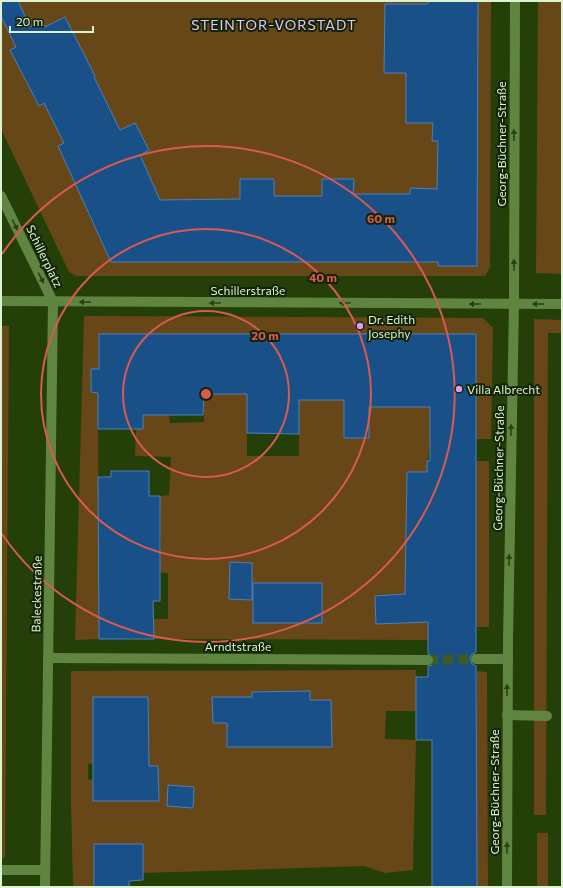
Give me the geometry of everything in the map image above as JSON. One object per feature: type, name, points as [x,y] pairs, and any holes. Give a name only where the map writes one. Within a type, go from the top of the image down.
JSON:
[{"type":"street","name":"Georg-Büchner-Straße","points":[[507,887],[507,715],[514,304],[515,1]]},
{"type":"street","name":"Schillerplatz","points":[[1,196],[53,302],[1,301]]},
{"type":"street","name":"Schillerstraße","points":[[53,302],[562,304]]},
{"type":"street","name":"Baleckestraße","points":[[45,887],[53,302]]},
{"type":"street","name":"Arndtstraße","points":[[48,658],[428,660]]},
{"type":"street","points":[[476,659],[508,659]]},
{"type":"street","points":[[507,715],[547,716]]},
{"type":"street","points":[[1,870],[45,870]]},
{"type":"shaded area","points":[[1,1],[491,1],[490,267],[485,276],[76,276],[69,272],[1,129]]},
{"type":"shaded area","points":[[538,1],[562,1],[562,274],[536,273]]},
{"type":"shaded area","points":[[84,316],[483,318],[493,328],[491,439],[475,439],[475,334],[99,334],[99,369],[91,369],[91,392],[98,393],[99,639],[75,640]]},
{"type":"shaded area","points":[[534,319],[562,320],[562,333],[548,333],[546,815],[534,815]]},
{"type":"shaded area","points":[[1,326],[9,326],[5,858],[1,858]]},
{"type":"shaded area","points":[[204,394],[247,394],[247,456],[299,456],[299,399],[344,399],[344,438],[369,438],[369,407],[391,407],[391,395],[430,398],[430,439],[427,472],[407,472],[407,516],[428,535],[406,535],[405,584],[428,593],[428,640],[153,639],[153,619],[168,619],[168,573],[153,572],[148,551],[161,550],[160,496],[169,495],[171,457],[135,456],[136,429],[143,429],[143,407],[169,415],[170,423],[204,422]]},
{"type":"shaded area","points":[[476,461],[489,461],[489,627],[476,627]]},
{"type":"shaded area","points":[[416,670],[417,711],[386,711],[385,739],[416,740],[413,870],[385,873],[364,866],[143,873],[94,844],[94,887],[73,887],[71,804],[71,671]],"holes":[[[93,697],[148,697],[149,766],[158,766],[159,791],[148,801],[93,801],[93,780],[88,779],[88,764],[94,763]]]},
{"type":"shaded area","points":[[477,671],[487,672],[488,887],[476,887]]},
{"type":"shaded area","points":[[537,833],[548,833],[548,887],[537,887]]},
{"type":"building","points":[[1,1],[18,1],[30,27],[42,21],[45,27],[65,17],[120,130],[135,123],[149,150],[140,155],[160,200],[240,199],[240,179],[274,179],[274,196],[322,196],[322,179],[354,179],[353,194],[410,194],[410,188],[437,189],[438,141],[432,141],[433,123],[406,123],[406,73],[384,73],[385,4],[428,4],[428,1],[478,1],[477,266],[438,266],[438,262],[111,262],[58,146],[64,143],[44,103],[39,106],[10,50],[16,47],[1,16]]},
{"type":"building","points":[[99,334],[476,334],[476,652],[471,655],[470,659],[472,664],[476,666],[477,887],[432,887],[432,740],[416,740],[416,677],[428,677],[428,666],[432,665],[434,660],[433,656],[428,654],[428,622],[376,624],[375,596],[405,594],[407,472],[427,472],[427,461],[430,461],[430,407],[369,407],[369,438],[344,438],[344,400],[299,400],[299,434],[247,433],[247,394],[204,394],[203,415],[143,415],[143,429],[98,429],[98,393],[91,392],[91,369],[99,369]]},
{"type":"building","points":[[111,471],[149,471],[149,496],[160,496],[160,601],[153,601],[154,639],[99,639],[98,477],[111,477]]},
{"type":"building","points":[[230,562],[252,563],[252,600],[229,599]]},
{"type":"building","points":[[253,583],[322,583],[322,623],[253,623]]},
{"type":"building","points":[[310,691],[310,700],[331,700],[332,747],[227,747],[227,723],[213,723],[212,697],[252,697],[252,692]]},
{"type":"building","points":[[93,697],[148,697],[149,766],[158,766],[159,801],[93,801]]},
{"type":"building","points":[[168,785],[194,787],[193,808],[167,806]]},
{"type":"building","points":[[94,844],[143,844],[143,880],[129,881],[129,887],[94,887]]},
{"type":"tunnel","points":[[428,660],[476,659]]},
{"type":"place","name":"Dr. Edith Josephy","points":[[360,326]]},
{"type":"place","name":"Villa Albrecht","points":[[459,389]]},
{"type":"district","name":"STEINTOR-VORSTADT","points":[[274,24]]}]
